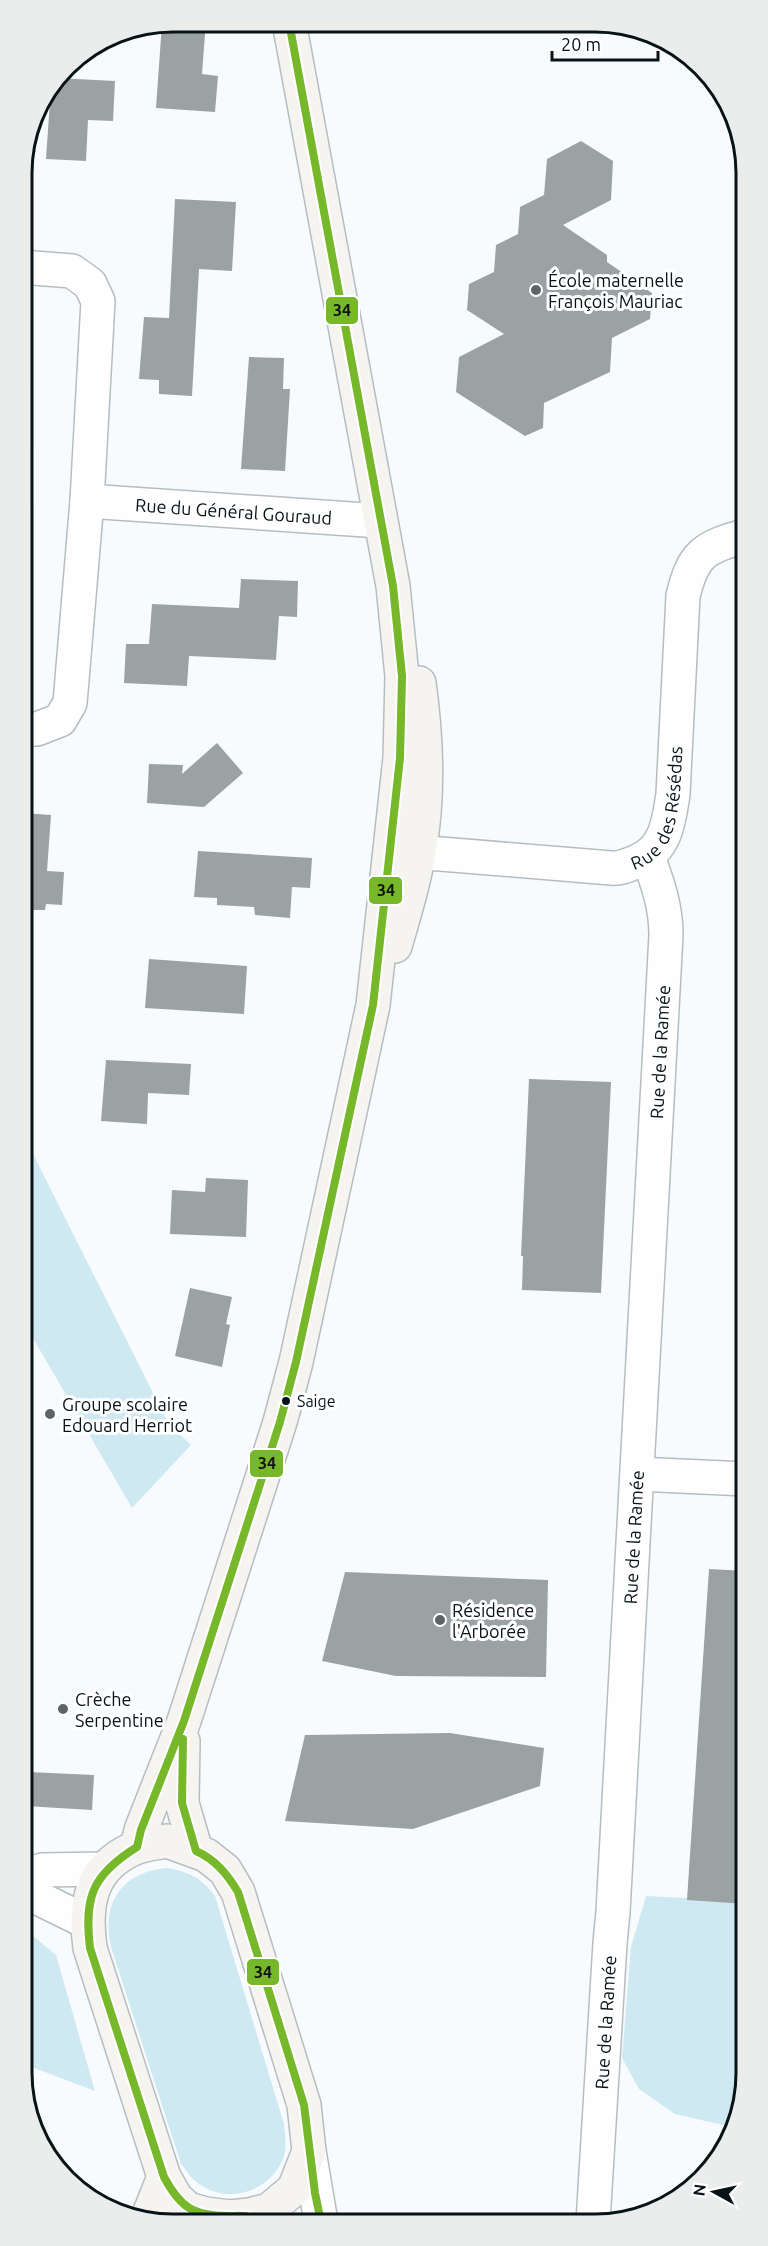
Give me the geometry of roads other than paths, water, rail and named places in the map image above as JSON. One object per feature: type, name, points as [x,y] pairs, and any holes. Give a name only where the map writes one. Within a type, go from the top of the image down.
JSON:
[{"type":"main road","points":[[137,1847],[141,1830],[184,1721],[280,1422],[296,1362],[373,1005],[392,960],[405,853],[424,816],[426,781],[424,722],[418,676],[408,630],[393,586],[380,521],[291,32]]},
{"type":"main road","points":[[184,1721],[182,1803],[196,1851]]},
{"type":"main road","points":[[184,2214],[164,2177],[90,1948],[87,1922],[89,1899],[104,1869],[137,1847],[167,1841],[206,1855],[225,1870],[238,1892],[304,2105],[309,2151],[294,2189],[262,2214]]},
{"type":"main road","points":[[150,2213],[164,2177]]},
{"type":"street","points":[[32,268],[72,270],[90,284],[98,301],[87,501],[70,703],[60,720],[32,729]]},
{"type":"street","name":"Rue du Général Gouraud","points":[[87,501],[380,521]]},
{"type":"street","name":"Rue des Résédas","points":[[405,853],[611,868],[621,868],[648,857],[661,843],[669,826],[673,794],[683,596],[689,573],[701,555],[717,543],[736,538]]},
{"type":"street","name":"Rue de la Ramée","points":[[593,2214],[610,1943],[614,1912],[666,935],[663,895],[648,857]]},
{"type":"street","points":[[637,1474],[736,1479]]},
{"type":"street","points":[[32,1875],[42,1870],[104,1869]]},
{"type":"street","points":[[32,1891],[36,1897],[87,1922]]},
{"type":"street","points":[[309,2151],[320,2214]]},
{"type":"place","name":"École maternelle François Mauriac","points":[[536,290]]},
{"type":"place","name":"Saige","points":[[286,1401]]},
{"type":"place","name":"Groupe scolaire Edouard Herriot","points":[[50,1414]]},
{"type":"place","name":"Résidence l'Arborée","points":[[440,1620]]},
{"type":"place","name":"Crèche Serpentine","points":[[63,1709]]}]
